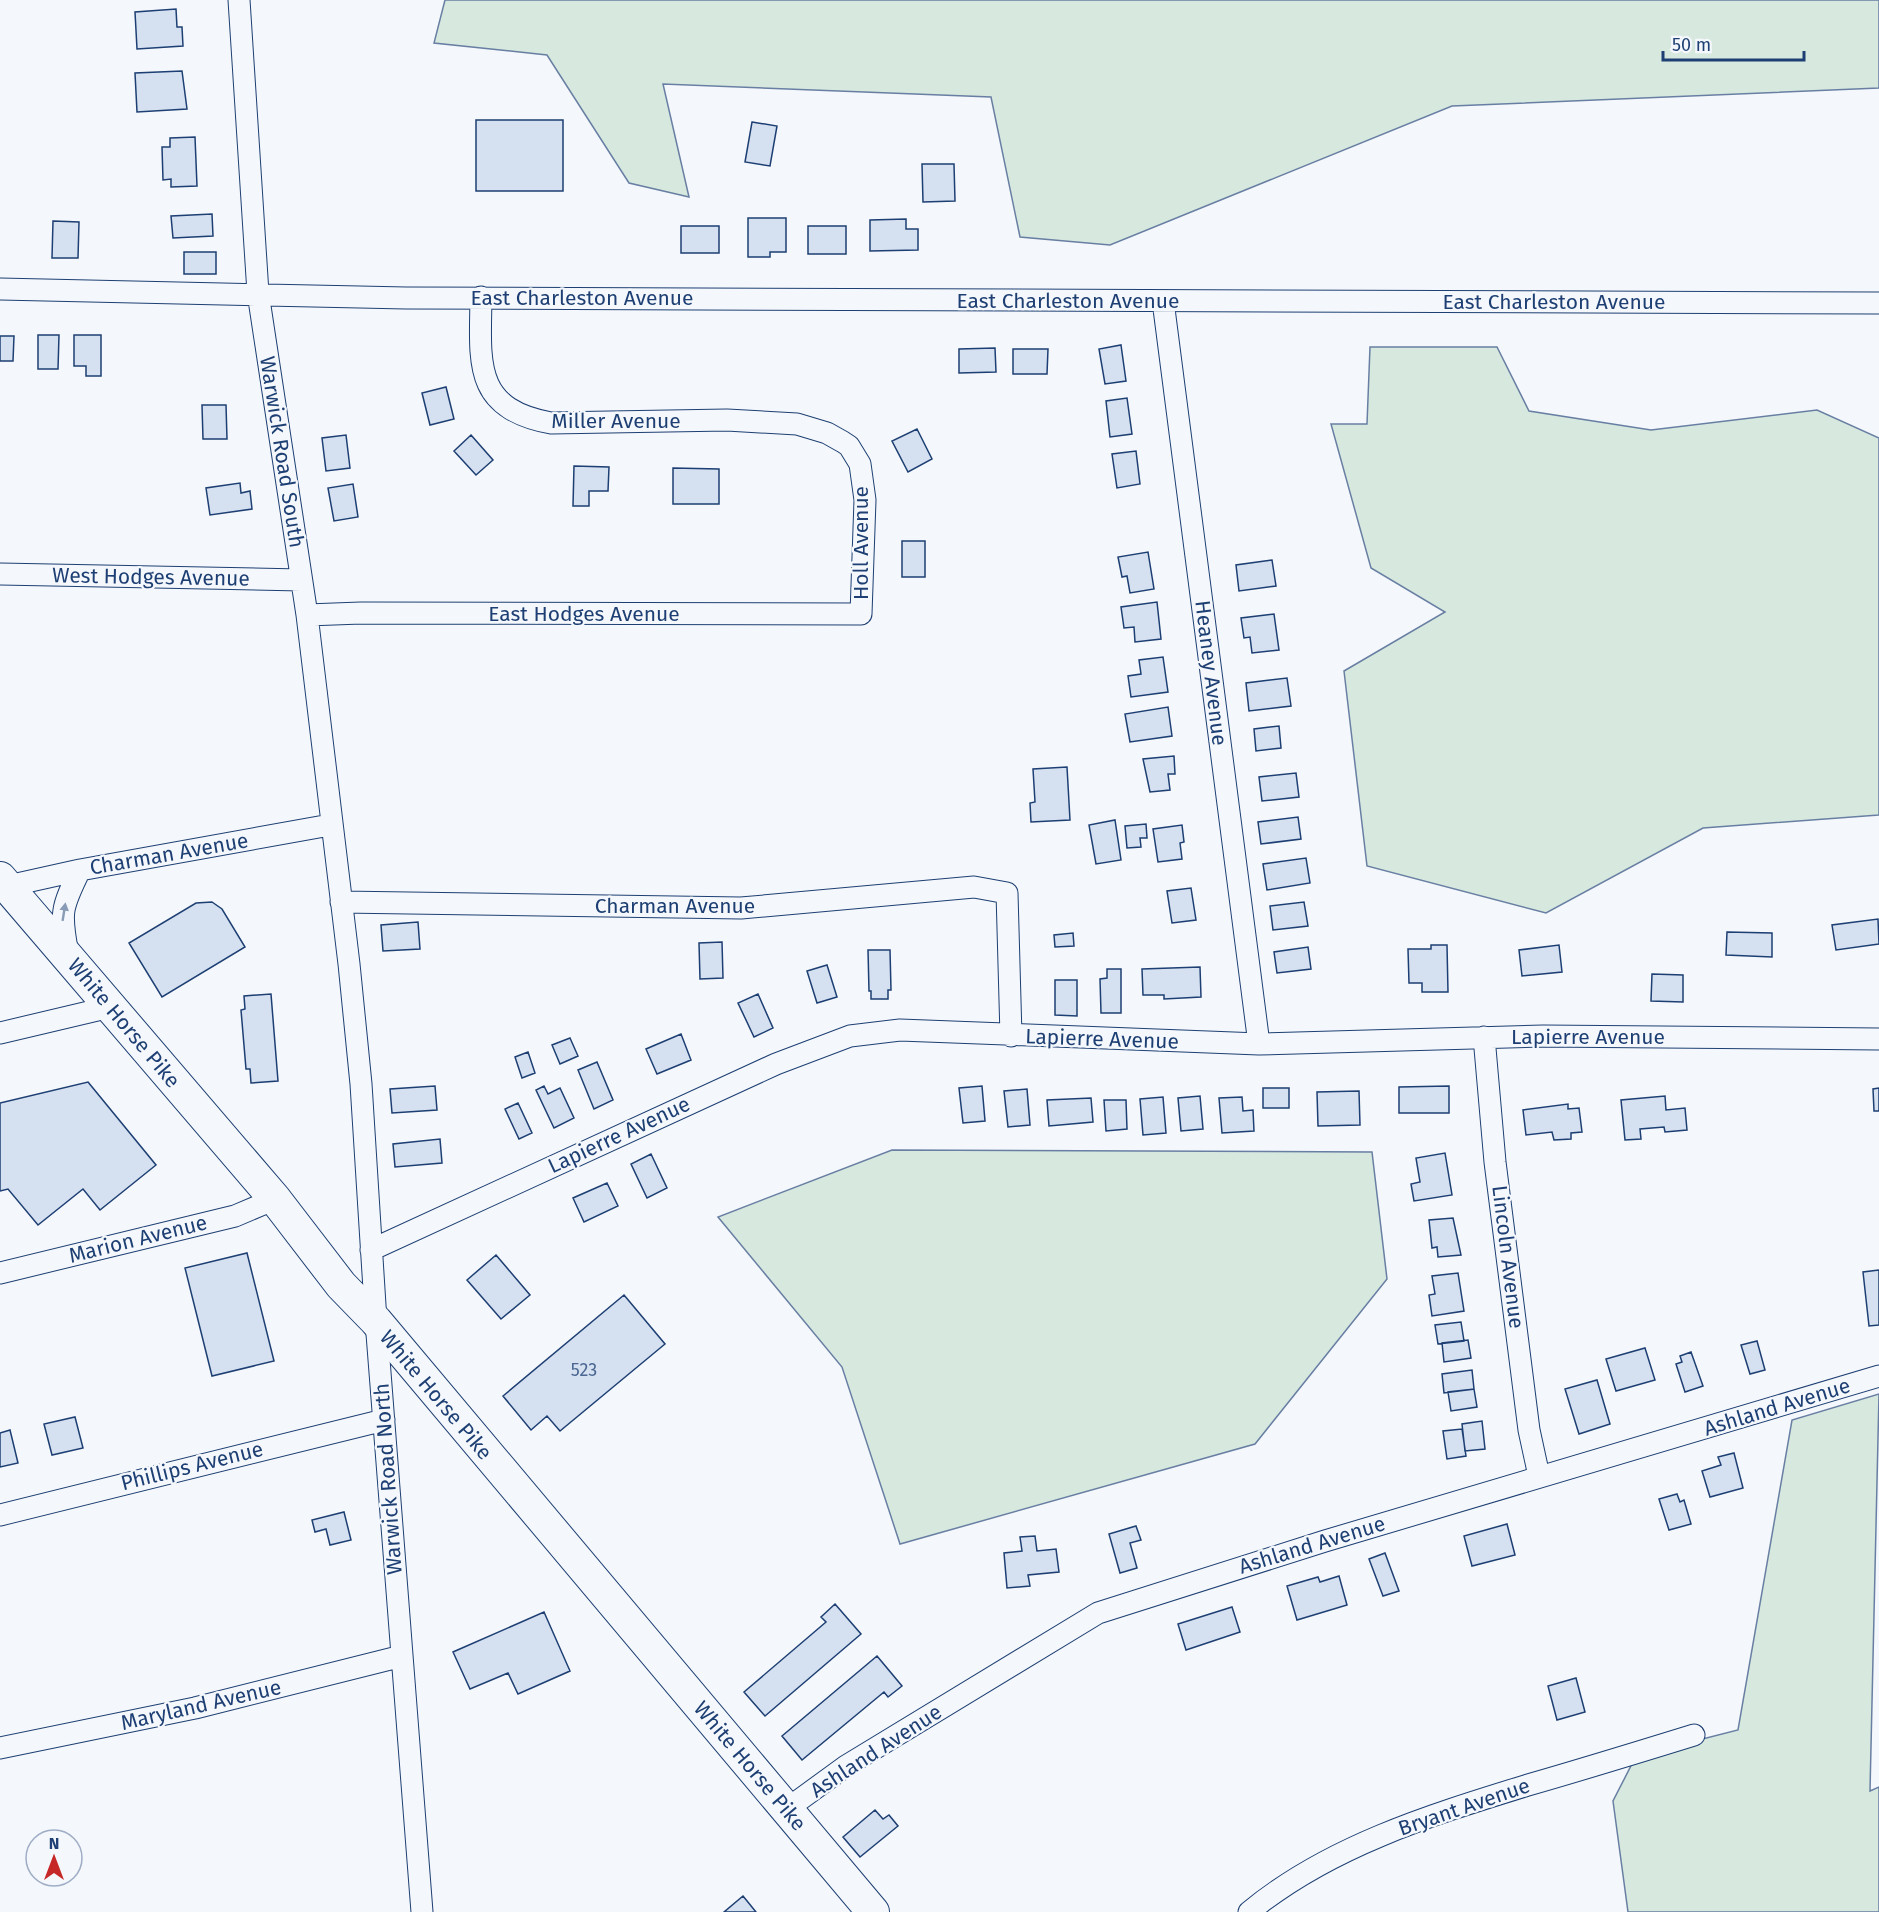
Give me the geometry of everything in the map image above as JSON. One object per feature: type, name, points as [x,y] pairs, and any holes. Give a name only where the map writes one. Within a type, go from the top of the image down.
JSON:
[{"type":"highway","name":"White Horse Pike","points":[[4,882],[275,1199],[341,1284],[376,1321],[873,1912]]},
{"type":"street","name":"Warwick Road South","points":[[239,0],[258,293],[307,615],[330,825],[341,902]]},
{"type":"street","name":"East Charleston Avenue","points":[[0,289],[46,292],[481,297],[1879,303]]},
{"type":"street","name":"Miller Avenue","points":[[481,297],[481,363],[484,378],[509,409],[526,419],[551,423],[727,420],[797,424],[827,433],[843,442]]},
{"type":"street","name":"Heaney Avenue","points":[[1163,301],[1259,1044]]},
{"type":"street","name":"Holl Avenue","points":[[843,442],[849,446],[860,464],[865,500],[861,614]]},
{"type":"street","name":"West Hodges Avenue","points":[[0,574],[301,580]]},
{"type":"street","name":"East Hodges Avenue","points":[[307,615],[361,613],[861,614]]},
{"type":"street","name":"Charman Avenue","points":[[4,882],[330,825]]},
{"type":"street","points":[[68,958],[61,917],[68,892],[80,870]]},
{"type":"street","name":"Charman Avenue","points":[[341,902],[741,908],[974,887],[1007,892],[1011,1036]]},
{"type":"street","name":"Warwick Road North","points":[[341,902],[361,1084],[376,1321],[422,1912]]},
{"type":"street","points":[[0,1033],[110,1007]]},
{"type":"street","name":"Lapierre Avenue","points":[[371,1250],[776,1064],[850,1036],[900,1030],[1259,1044],[1484,1037],[1879,1039]]},
{"type":"street","name":"Lincoln Avenue","points":[[1484,1037],[1495,1161],[1529,1430],[1539,1476]]},
{"type":"street","name":"Marion Avenue","points":[[0,1273],[236,1216],[275,1199]]},
{"type":"street","name":"Ashland Avenue","points":[[787,1809],[846,1766],[1098,1613],[1539,1476],[1879,1376]]},
{"type":"street","name":"Phillips Avenue","points":[[0,1515],[384,1420]]},
{"type":"street","name":"Maryland Avenue","points":[[0,1748],[195,1708],[402,1656]]},
{"type":"street","name":"Bryant Avenue","points":[[1249,1912],[1330,1858],[1383,1835],[1464,1805],[1694,1735]]},
{"type":"shaded area","points":[[445,0],[1879,0],[1879,88],[1452,106],[1110,245],[1020,237],[991,97],[663,84],[689,197],[629,183],[547,55],[434,43]]},
{"type":"shaded area","points":[[1370,347],[1497,347],[1529,411],[1651,430],[1817,410],[1879,438],[1879,815],[1703,828],[1546,913],[1367,866],[1344,671],[1445,612],[1371,568],[1331,424],[1367,424]]},
{"type":"shaded area","points":[[892,1150],[1372,1152],[1387,1279],[1255,1444],[900,1544],[842,1367],[718,1217]]},
{"type":"shaded area","points":[[1879,1394],[1870,1791],[1879,1787],[1879,1912],[1628,1912],[1613,1801],[1636,1756],[1738,1730],[1792,1420]]},
{"type":"building","points":[[176,9],[177,27],[182,27],[183,46],[137,49],[135,12]]},
{"type":"building","points":[[182,71],[187,109],[137,112],[135,73]]},
{"type":"building","points":[[476,120],[563,120],[563,191],[476,191]]},
{"type":"building","points":[[752,122],[777,126],[770,166],[745,162]]},
{"type":"building","points":[[195,137],[197,186],[171,187],[171,179],[163,180],[162,147],[170,147],[170,138]]},
{"type":"building","points":[[922,164],[954,164],[955,201],[923,202]]},
{"type":"building","points":[[212,214],[213,236],[173,238],[171,216]]},
{"type":"building","points":[[748,218],[786,218],[786,252],[770,252],[770,257],[748,257]]},
{"type":"building","points":[[906,219],[906,229],[918,229],[918,250],[870,251],[870,220]]},
{"type":"building","points":[[53,221],[79,222],[78,258],[52,258]]},
{"type":"building","points":[[681,226],[719,226],[719,253],[681,253]]},
{"type":"building","points":[[808,226],[846,226],[846,254],[808,254]]},
{"type":"building","points":[[184,252],[216,252],[216,274],[184,274]]},
{"type":"building","points":[[38,335],[59,335],[58,369],[38,369]]},
{"type":"building","points":[[74,335],[101,335],[101,376],[86,376],[86,366],[74,366]]},
{"type":"building","points":[[0,336],[14,336],[13,361],[0,361]]},
{"type":"building","points":[[1121,345],[1126,381],[1105,384],[1099,349]]},
{"type":"building","points":[[995,348],[996,372],[959,373],[959,349]]},
{"type":"building","points":[[1013,349],[1048,349],[1047,374],[1013,374]]},
{"type":"building","points":[[446,387],[454,419],[430,425],[422,393]]},
{"type":"building","points":[[1127,398],[1132,434],[1110,437],[1106,401]]},
{"type":"building","points":[[202,405],[226,405],[227,439],[203,439]]},
{"type":"building","points":[[917,429],[932,459],[908,472],[892,441]]},
{"type":"building","points":[[346,435],[350,468],[326,471],[322,438]]},
{"type":"building","points":[[471,435],[493,460],[476,475],[454,451]]},
{"type":"building","points":[[1136,451],[1140,484],[1117,488],[1112,454]]},
{"type":"building","points":[[574,466],[609,467],[608,491],[589,491],[589,506],[573,506]]},
{"type":"building","points":[[673,468],[719,469],[719,504],[673,504]]},
{"type":"building","points":[[240,483],[241,493],[250,491],[252,509],[210,515],[206,488]]},
{"type":"building","points":[[353,484],[358,517],[334,521],[328,488]]},
{"type":"building","points":[[902,541],[925,541],[925,577],[902,577]]},
{"type":"building","points":[[1148,552],[1154,589],[1130,593],[1127,576],[1122,577],[1118,557]]},
{"type":"building","points":[[1272,560],[1276,586],[1239,591],[1236,565]]},
{"type":"building","points":[[1157,602],[1161,639],[1135,642],[1134,627],[1124,628],[1121,607]]},
{"type":"building","points":[[1274,614],[1279,650],[1252,653],[1250,637],[1244,638],[1241,618]]},
{"type":"building","points":[[1163,657],[1168,692],[1131,697],[1128,676],[1141,674],[1139,660]]},
{"type":"building","points":[[1287,678],[1291,706],[1249,711],[1246,683]]},
{"type":"building","points":[[1168,707],[1172,736],[1130,742],[1125,714]]},
{"type":"building","points":[[1279,726],[1281,748],[1256,751],[1254,729]]},
{"type":"building","points":[[1174,756],[1175,774],[1168,774],[1170,790],[1150,792],[1143,759]]},
{"type":"building","points":[[1067,767],[1070,820],[1031,822],[1030,803],[1035,802],[1033,769]]},
{"type":"building","points":[[1296,773],[1299,797],[1262,801],[1259,777]]},
{"type":"building","points":[[1298,817],[1301,839],[1261,844],[1258,822]]},
{"type":"building","points":[[1115,820],[1121,860],[1096,864],[1089,825]]},
{"type":"building","points":[[1146,824],[1147,838],[1140,838],[1141,847],[1127,848],[1125,826]]},
{"type":"building","points":[[1182,825],[1184,842],[1180,843],[1182,859],[1158,862],[1153,829]]},
{"type":"building","points":[[1306,858],[1310,883],[1267,890],[1263,864]]},
{"type":"building","points":[[1191,888],[1196,920],[1172,923],[1167,891]]},
{"type":"building","points":[[212,902],[222,909],[245,947],[162,997],[129,943],[196,903]]},
{"type":"building","points":[[1304,902],[1308,926],[1273,930],[1270,906]]},
{"type":"building","points":[[1878,919],[1879,944],[1836,950],[1832,925]]},
{"type":"building","points":[[418,922],[420,949],[383,951],[381,925]]},
{"type":"building","points":[[1727,932],[1772,933],[1772,957],[1726,955]]},
{"type":"building","points":[[1073,933],[1074,946],[1055,947],[1054,935]]},
{"type":"building","points":[[722,942],[723,978],[700,979],[699,943]]},
{"type":"building","points":[[1431,945],[1447,945],[1448,992],[1422,992],[1422,983],[1409,983],[1408,949],[1431,949]]},
{"type":"building","points":[[1559,945],[1562,972],[1522,976],[1519,950]]},
{"type":"building","points":[[1308,947],[1311,969],[1277,973],[1274,952]]},
{"type":"building","points":[[868,950],[890,950],[891,990],[888,990],[888,999],[871,999]]},
{"type":"building","points":[[827,965],[837,997],[817,1003],[807,971]]},
{"type":"building","points":[[1200,967],[1201,997],[1164,999],[1164,995],[1143,995],[1142,969]]},
{"type":"building","points":[[1107,969],[1121,969],[1121,1013],[1101,1013],[1100,979],[1107,978]]},
{"type":"building","points":[[1652,974],[1683,975],[1683,1002],[1651,1001]]},
{"type":"building","points":[[1055,980],[1077,980],[1077,1016],[1055,1015]]},
{"type":"building","points":[[271,994],[278,1081],[251,1083],[250,1069],[246,1069],[241,1010],[245,1009],[244,996]]},
{"type":"building","points":[[758,994],[773,1028],[754,1037],[738,1003]]},
{"type":"building","points":[[681,1034],[691,1060],[657,1074],[646,1049]]},
{"type":"building","points":[[570,1038],[578,1056],[560,1064],[552,1045]]},
{"type":"building","points":[[528,1052],[535,1073],[522,1078],[515,1057]]},
{"type":"building","points":[[597,1062],[613,1100],[594,1109],[578,1070]]},
{"type":"building","points":[[88,1082],[156,1165],[100,1210],[83,1189],[38,1225],[8,1189],[0,1191],[0,1103]]},
{"type":"building","points":[[435,1086],[437,1110],[392,1113],[390,1089]]},
{"type":"building","points":[[544,1086],[548,1094],[560,1088],[574,1118],[554,1128],[536,1090]]},
{"type":"building","points":[[982,1086],[985,1121],[963,1123],[959,1088]]},
{"type":"building","points":[[1449,1086],[1449,1113],[1399,1113],[1399,1087]]},
{"type":"building","points":[[1263,1088],[1289,1088],[1289,1108],[1263,1108]]},
{"type":"building","points":[[1879,1088],[1879,1111],[1874,1111],[1873,1089]]},
{"type":"building","points":[[1027,1089],[1030,1125],[1008,1127],[1004,1091]]},
{"type":"building","points":[[1359,1091],[1360,1125],[1318,1126],[1317,1092]]},
{"type":"building","points":[[1200,1096],[1203,1129],[1181,1131],[1178,1098]]},
{"type":"building","points":[[1665,1096],[1666,1110],[1685,1108],[1687,1130],[1665,1132],[1664,1127],[1640,1129],[1641,1139],[1625,1140],[1621,1100]]},
{"type":"building","points":[[1163,1097],[1166,1133],[1143,1135],[1140,1099]]},
{"type":"building","points":[[1242,1097],[1243,1111],[1253,1110],[1254,1131],[1222,1133],[1219,1098]]},
{"type":"building","points":[[1091,1098],[1093,1122],[1049,1126],[1047,1100]]},
{"type":"building","points":[[1104,1100],[1126,1100],[1127,1129],[1106,1131]]},
{"type":"building","points":[[518,1103],[532,1133],[519,1139],[505,1109]]},
{"type":"building","points":[[1568,1104],[1568,1109],[1579,1108],[1582,1132],[1571,1133],[1571,1139],[1554,1140],[1552,1132],[1526,1135],[1523,1110]]},
{"type":"building","points":[[440,1139],[442,1163],[395,1167],[393,1144]]},
{"type":"building","points":[[1445,1153],[1452,1195],[1414,1201],[1411,1184],[1420,1182],[1416,1158]]},
{"type":"building","points":[[651,1154],[667,1188],[647,1198],[631,1164]]},
{"type":"building","points":[[607,1183],[618,1206],[584,1222],[573,1198]]},
{"type":"building","points":[[1453,1218],[1461,1255],[1438,1257],[1437,1247],[1432,1248],[1429,1220]]},
{"type":"building","points":[[247,1253],[274,1361],[212,1376],[185,1268]]},
{"type":"building","points":[[496,1255],[530,1295],[501,1319],[467,1280]]},
{"type":"building","points":[[1879,1270],[1879,1325],[1869,1326],[1863,1272]]},
{"type":"building","points":[[1458,1273],[1464,1311],[1432,1316],[1429,1295],[1435,1294],[1432,1276]]},
{"type":"building","points":[[624,1295],[665,1344],[560,1431],[547,1416],[531,1430],[503,1396]]},
{"type":"building","points":[[1461,1322],[1464,1341],[1438,1344],[1435,1325]]},
{"type":"building","points":[[1468,1340],[1471,1358],[1444,1362],[1442,1343]]},
{"type":"building","points":[[1757,1341],[1765,1370],[1750,1374],[1741,1345]]},
{"type":"building","points":[[1645,1348],[1655,1380],[1616,1391],[1606,1359]]},
{"type":"building","points":[[1691,1352],[1703,1386],[1685,1392],[1676,1364],[1682,1362],[1680,1356]]},
{"type":"building","points":[[1472,1370],[1474,1389],[1444,1393],[1442,1374]]},
{"type":"building","points":[[1597,1380],[1610,1424],[1579,1434],[1565,1389]]},
{"type":"building","points":[[1474,1389],[1477,1407],[1451,1411],[1448,1392]]},
{"type":"building","points":[[75,1417],[83,1448],[52,1455],[44,1424]]},
{"type":"building","points":[[1482,1421],[1485,1449],[1465,1451],[1462,1424]]},
{"type":"building","points":[[1462,1429],[1466,1456],[1447,1459],[1443,1431]]},
{"type":"building","points":[[10,1430],[18,1463],[0,1467],[0,1433]]},
{"type":"building","points":[[1734,1453],[1743,1488],[1710,1497],[1702,1471],[1721,1465],[1718,1457]]},
{"type":"building","points":[[1677,1494],[1680,1502],[1684,1500],[1691,1524],[1669,1530],[1659,1499]]},
{"type":"building","points":[[344,1512],[351,1540],[330,1545],[326,1529],[315,1532],[312,1520]]},
{"type":"building","points":[[1507,1524],[1515,1555],[1472,1566],[1464,1536]]},
{"type":"building","points":[[1136,1526],[1141,1540],[1130,1543],[1137,1568],[1120,1573],[1109,1534]]},
{"type":"building","points":[[1035,1536],[1037,1551],[1056,1549],[1059,1572],[1028,1575],[1030,1586],[1007,1588],[1004,1553],[1022,1551],[1020,1537]]},
{"type":"building","points":[[1385,1553],[1399,1591],[1383,1596],[1369,1559]]},
{"type":"building","points":[[1339,1576],[1347,1605],[1297,1620],[1287,1586],[1318,1577],[1320,1582]]},
{"type":"building","points":[[835,1604],[861,1634],[765,1716],[744,1692],[826,1622],[821,1617]]},
{"type":"building","points":[[1232,1607],[1240,1632],[1186,1650],[1178,1624]]},
{"type":"building","points":[[544,1612],[570,1671],[518,1694],[508,1673],[470,1689],[453,1652]]},
{"type":"building","points":[[877,1656],[902,1686],[888,1697],[884,1692],[802,1760],[782,1736]]},
{"type":"building","points":[[1576,1678],[1585,1712],[1557,1720],[1548,1686]]},
{"type":"building","points":[[875,1810],[883,1819],[889,1815],[898,1826],[860,1857],[843,1837]]},
{"type":"building","points":[[743,1896],[756,1912],[724,1912]]}]
